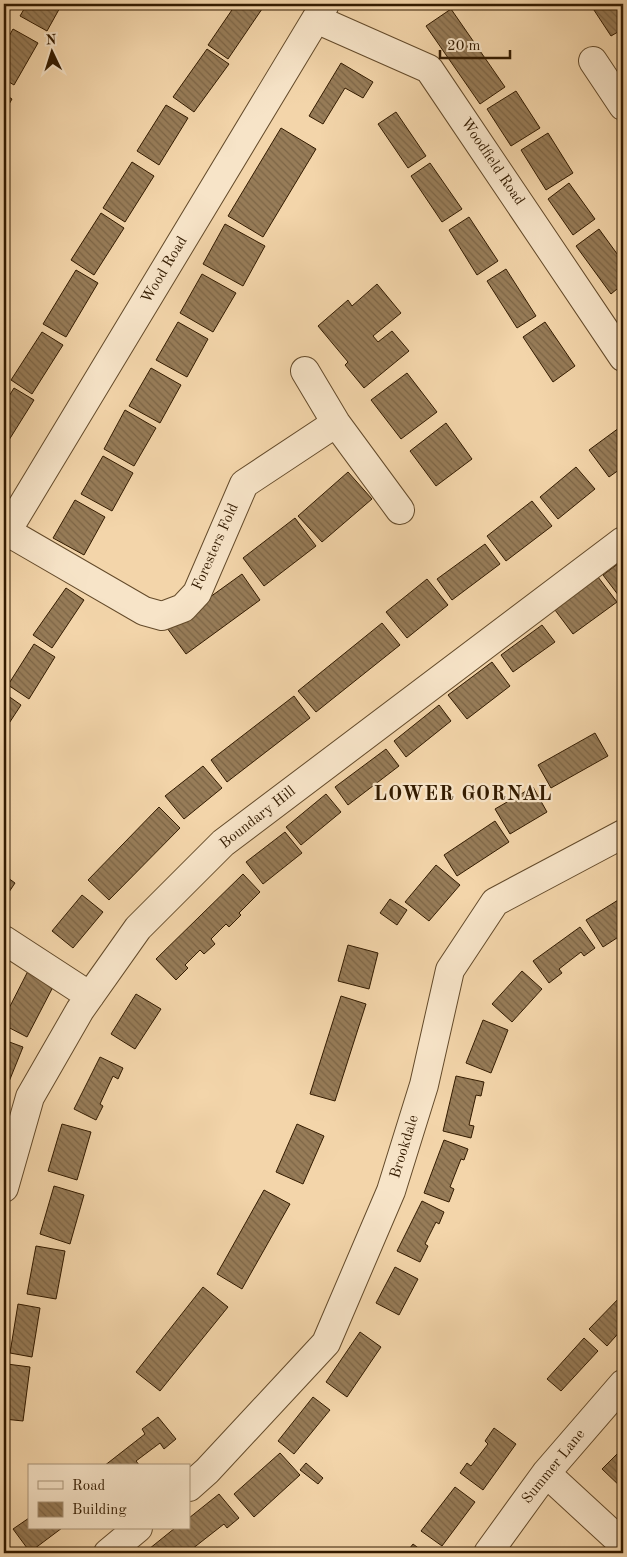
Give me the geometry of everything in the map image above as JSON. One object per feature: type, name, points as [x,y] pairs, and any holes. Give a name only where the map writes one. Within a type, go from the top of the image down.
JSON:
[{"type":"street","name":"Woodfield Road","points":[[321,12],[428,69],[623,357]]},
{"type":"street","name":"Wood Road","points":[[5,534],[321,12]]},
{"type":"street","points":[[593,61],[623,106]]},
{"type":"street","points":[[305,371],[336,422],[400,510]]},
{"type":"street","name":"Foresters Fold","points":[[5,534],[144,611],[162,616],[184,608],[197,593],[244,484],[336,422]]},
{"type":"street","name":"Boundary Hill","points":[[4,1188],[30,1097],[80,1010],[138,928],[223,843],[623,541]]},
{"type":"street","name":"Brookdale","points":[[190,1485],[207,1471],[326,1343],[391,1191],[424,1085],[450,970],[490,909],[495,902],[623,834]]},
{"type":"street","points":[[4,940],[90,996]]},
{"type":"street","name":"Summer Lane","points":[[488,1553],[546,1473],[623,1384]]},
{"type":"street","points":[[546,1473],[623,1544]]},
{"type":"street","points":[[108,1553],[136,1530]]},
{"type":"building","points":[[27,4],[62,4],[47,31],[20,16]]},
{"type":"building","points":[[236,4],[254,4],[262,9],[228,59],[208,45]]},
{"type":"building","points":[[590,4],[622,4],[623,29],[611,36]]},
{"type":"building","points":[[451,9],[505,87],[480,104],[426,26]]},
{"type":"building","points":[[13,29],[38,43],[14,85],[4,79],[4,45]]},
{"type":"building","points":[[207,49],[229,64],[194,112],[173,97]]},
{"type":"building","points":[[341,63],[373,82],[363,98],[345,88],[323,124],[309,116]]},
{"type":"building","points":[[516,91],[540,128],[511,146],[487,109]]},
{"type":"building","points":[[4,94],[12,99],[4,113]]},
{"type":"building","points":[[166,105],[188,118],[159,165],[137,151]]},
{"type":"building","points":[[396,112],[426,156],[408,168],[378,124]]},
{"type":"building","points":[[281,128],[316,149],[263,237],[228,216]]},
{"type":"building","points":[[548,133],[573,173],[546,190],[521,150]]},
{"type":"building","points":[[132,162],[154,176],[125,222],[103,208]]},
{"type":"building","points":[[430,163],[462,209],[442,222],[411,176]]},
{"type":"building","points":[[569,183],[595,219],[573,235],[548,199]]},
{"type":"building","points":[[101,213],[124,228],[94,275],[71,260]]},
{"type":"building","points":[[469,217],[498,261],[477,275],[449,230]]},
{"type":"building","points":[[225,224],[265,246],[243,286],[203,264]]},
{"type":"building","points":[[599,229],[623,262],[623,284],[611,294],[576,246]]},
{"type":"building","points":[[506,269],[536,316],[517,328],[487,281]]},
{"type":"building","points":[[76,270],[98,283],[66,337],[43,324]]},
{"type":"building","points":[[202,274],[236,293],[213,332],[180,313]]},
{"type":"building","points":[[377,284],[401,313],[373,336],[378,342],[392,331],[409,351],[364,388],[345,365],[348,362],[318,326],[348,300],[352,306]]},
{"type":"building","points":[[178,322],[208,339],[187,377],[156,360]]},
{"type":"building","points":[[545,322],[575,366],[553,382],[523,337]]},
{"type":"building","points":[[42,332],[63,345],[32,394],[11,380]]},
{"type":"building","points":[[151,368],[181,385],[160,423],[129,406]]},
{"type":"building","points":[[407,373],[437,412],[401,439],[371,400]]},
{"type":"building","points":[[14,388],[34,400],[4,448],[4,404]]},
{"type":"building","points":[[125,410],[156,428],[134,466],[104,449]]},
{"type":"building","points":[[446,423],[472,459],[436,486],[410,451]]},
{"type":"building","points":[[623,425],[623,467],[609,477],[589,450]]},
{"type":"building","points":[[103,456],[133,473],[112,511],[81,494]]},
{"type":"building","points":[[576,467],[595,489],[558,519],[540,497]]},
{"type":"building","points":[[348,472],[372,499],[322,542],[298,516]]},
{"type":"building","points":[[75,500],[105,517],[84,555],[53,538]]},
{"type":"building","points":[[532,501],[552,526],[506,561],[487,536]]},
{"type":"building","points":[[295,518],[316,546],[264,586],[243,558]]},
{"type":"building","points":[[485,544],[500,564],[452,600],[437,579]]},
{"type":"building","points":[[623,560],[623,594],[619,596],[603,575]]},
{"type":"building","points":[[242,574],[260,600],[186,654],[167,628]]},
{"type":"building","points":[[598,577],[617,602],[573,634],[555,610]]},
{"type":"building","points":[[427,579],[448,605],[407,638],[386,612]]},
{"type":"building","points":[[66,588],[84,600],[52,648],[33,635]]},
{"type":"building","points":[[382,623],[400,645],[316,712],[298,691]]},
{"type":"building","points":[[542,625],[555,642],[513,672],[501,655]]},
{"type":"building","points":[[34,644],[55,657],[29,699],[8,685]]},
{"type":"building","points":[[492,662],[510,686],[467,719],[448,695]]},
{"type":"building","points":[[4,693],[21,705],[4,731]]},
{"type":"building","points":[[294,696],[310,718],[227,782],[211,760]]},
{"type":"building","points":[[439,705],[451,721],[406,757],[394,741]]},
{"type":"building","points":[[595,733],[608,756],[551,788],[538,765]]},
{"type":"building","points":[[386,749],[399,766],[348,805],[335,787]]},
{"type":"building","points":[[203,766],[222,788],[184,819],[165,796]]},
{"type":"building","points":[[533,787],[547,812],[510,834],[495,809]]},
{"type":"building","points":[[326,794],[341,812],[301,845],[286,827]]},
{"type":"building","points":[[159,807],[180,828],[109,900],[88,880]]},
{"type":"building","points":[[495,821],[509,842],[457,876],[444,855]]},
{"type":"building","points":[[285,832],[302,853],[263,884],[246,862]]},
{"type":"building","points":[[436,865],[460,885],[429,921],[405,902]]},
{"type":"building","points":[[243,874],[260,892],[239,913],[241,915],[229,927],[226,924],[211,939],[215,944],[204,954],[200,950],[185,965],[188,968],[176,980],[156,959]]},
{"type":"building","points":[[4,875],[15,883],[5,898],[4,897]]},
{"type":"building","points":[[82,895],[103,912],[73,948],[52,931]]},
{"type":"building","points":[[623,897],[623,934],[603,947],[586,920]]},
{"type":"building","points":[[390,899],[407,910],[397,925],[380,913]]},
{"type":"building","points":[[580,927],[595,948],[584,956],[581,952],[559,969],[562,973],[549,983],[533,961]]},
{"type":"building","points":[[348,945],[378,953],[369,989],[338,981]]},
{"type":"building","points":[[28,971],[54,985],[27,1037],[4,1025],[4,1018]]},
{"type":"building","points":[[522,971],[542,989],[512,1022],[492,1004]]},
{"type":"building","points":[[136,994],[161,1009],[135,1049],[111,1034]]},
{"type":"building","points":[[341,996],[366,1004],[335,1101],[310,1094]]},
{"type":"building","points":[[483,1020],[508,1030],[491,1073],[466,1063]]},
{"type":"building","points":[[4,1040],[23,1047],[4,1094]]},
{"type":"building","points":[[100,1057],[123,1068],[118,1079],[113,1076],[100,1104],[103,1106],[96,1120],[74,1109]]},
{"type":"building","points":[[456,1076],[484,1082],[481,1096],[476,1095],[469,1125],[474,1126],[471,1138],[443,1131]]},
{"type":"building","points":[[62,1124],[91,1132],[77,1180],[48,1171]]},
{"type":"building","points":[[297,1124],[324,1136],[303,1184],[276,1172]]},
{"type":"building","points":[[444,1140],[468,1149],[464,1160],[461,1159],[450,1187],[454,1189],[449,1202],[424,1193]]},
{"type":"building","points":[[54,1186],[84,1195],[70,1244],[40,1234]]},
{"type":"building","points":[[264,1190],[290,1204],[242,1289],[217,1274]]},
{"type":"building","points":[[422,1201],[444,1212],[439,1224],[436,1222],[425,1244],[428,1246],[420,1262],[397,1251]]},
{"type":"building","points":[[36,1246],[65,1251],[56,1299],[27,1294]]},
{"type":"building","points":[[395,1267],[418,1279],[399,1315],[376,1303]]},
{"type":"building","points":[[203,1287],[228,1307],[160,1391],[136,1372]]},
{"type":"building","points":[[623,1294],[623,1328],[607,1346],[589,1329]]},
{"type":"building","points":[[18,1304],[40,1308],[32,1357],[10,1353]]},
{"type":"building","points":[[360,1332],[381,1347],[347,1397],[326,1382]]},
{"type":"building","points":[[584,1338],[598,1351],[561,1391],[547,1379]]},
{"type":"building","points":[[7,1364],[30,1367],[23,1421],[4,1419],[4,1387]]},
{"type":"building","points":[[313,1397],[330,1410],[294,1454],[278,1441]]},
{"type":"building","points":[[158,1417],[176,1439],[164,1449],[160,1443],[136,1461],[138,1464],[107,1464],[145,1434],[142,1429]]},
{"type":"building","points":[[494,1428],[516,1444],[483,1490],[460,1473],[467,1463],[471,1466],[488,1444],[485,1441]]},
{"type":"building","points":[[619,1452],[623,1456],[623,1489],[602,1469]]},
{"type":"building","points":[[280,1453],[300,1475],[254,1517],[234,1494]]},
{"type":"building","points":[[306,1463],[323,1478],[318,1484],[300,1470]]},
{"type":"building","points":[[455,1487],[475,1502],[442,1546],[421,1531]]},
{"type":"building","points":[[219,1494],[239,1518],[227,1528],[224,1524],[187,1553],[144,1553],[173,1530],[190,1530],[190,1517]]},
{"type":"building","points":[[28,1519],[28,1530],[59,1530],[30,1552],[13,1529]]},
{"type":"building","points":[[413,1544],[425,1553],[406,1553]]},
{"type":"district","name":"LOWER GORNAL","points":[[463,795]]}]
